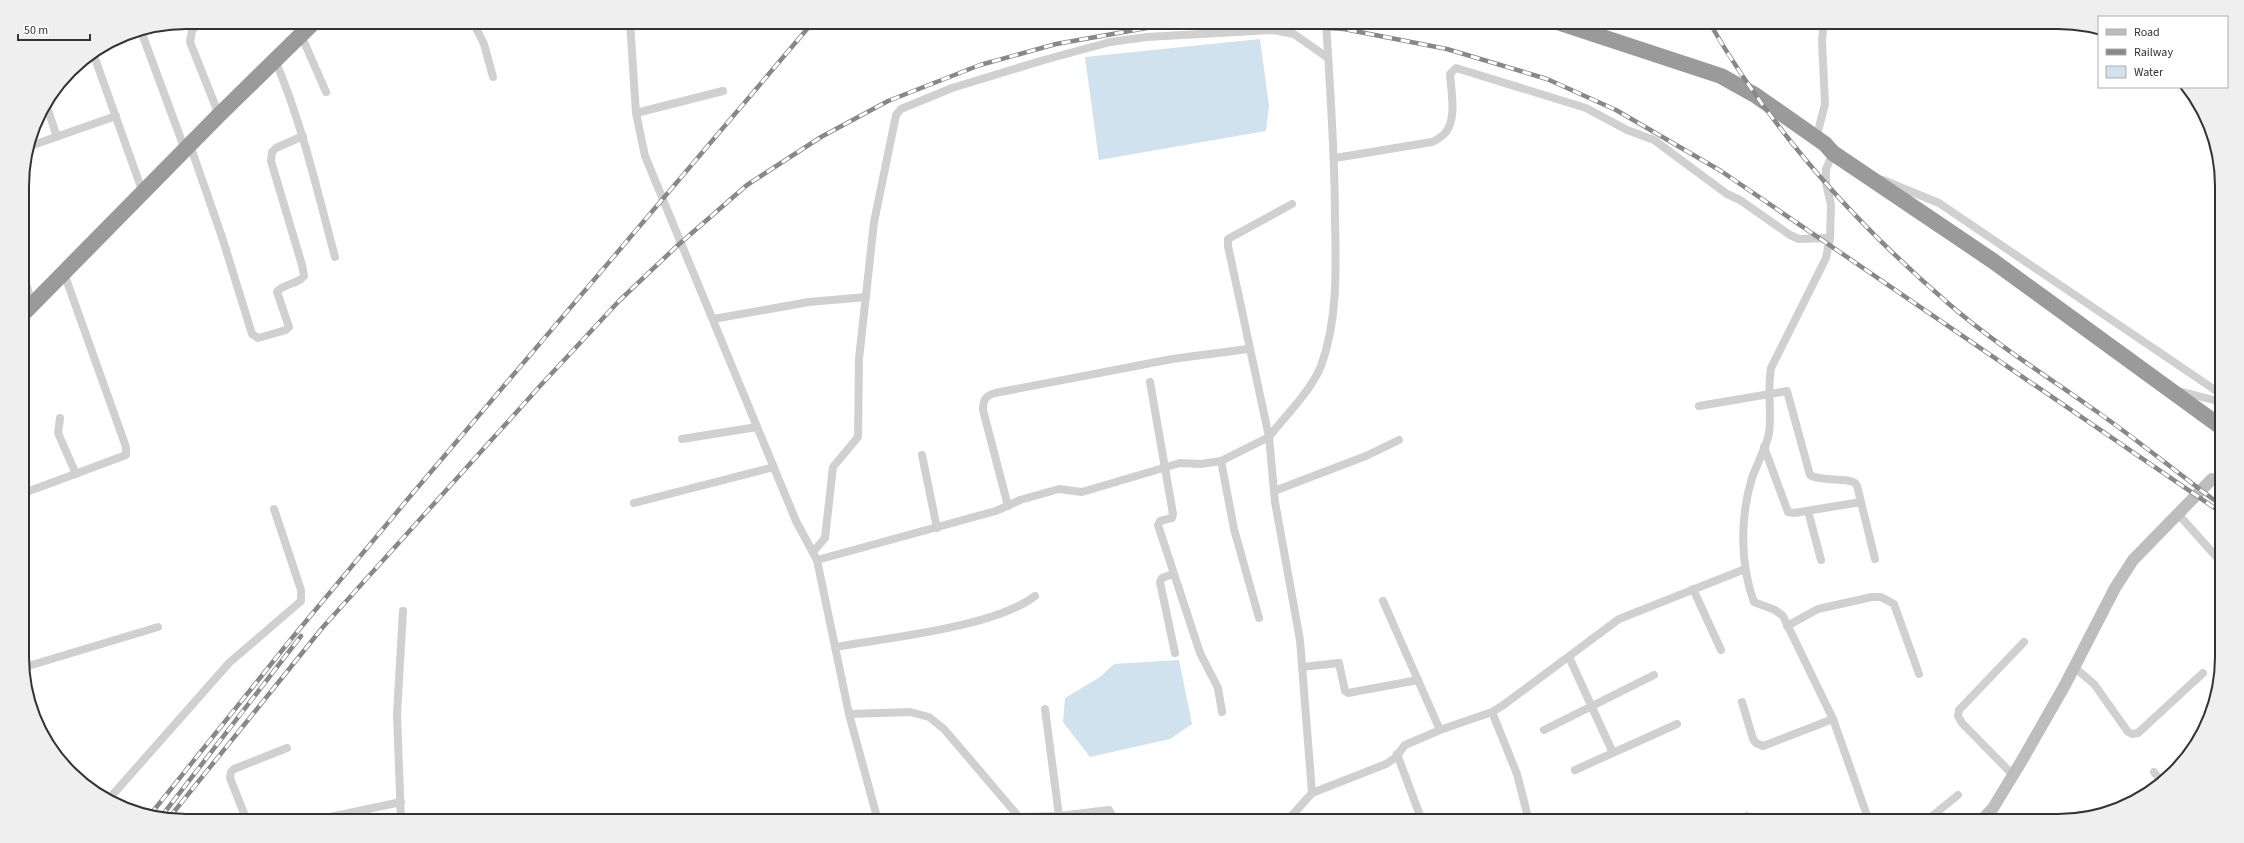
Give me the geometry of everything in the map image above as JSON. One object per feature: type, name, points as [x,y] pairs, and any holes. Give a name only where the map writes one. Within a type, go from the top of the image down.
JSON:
[{"type":"highway","points":[[29,309],[307,29]]},
{"type":"highway","points":[[1578,29],[1720,76],[1755,95],[1825,144],[1833,153],[1993,261],[2215,423]]},
{"type":"street","points":[[193,29],[190,42],[219,116]]},
{"type":"street","points":[[476,29],[484,44],[493,77]]},
{"type":"street","points":[[630,29],[636,113],[645,156],[796,522],[817,560],[849,714],[876,814]]},
{"type":"street","points":[[817,560],[937,528],[1008,506],[1020,500],[1060,489],[1082,492],[1164,469],[1180,463],[1201,464],[1221,461],[1269,437],[1312,382],[1320,366],[1330,328],[1336,277],[1335,158],[1326,29]]},
{"type":"street","points":[[1816,138],[1825,104],[1822,40],[1823,29]]},
{"type":"street","points":[[813,552],[825,538],[833,467],[858,437],[859,359],[874,222],[896,115],[907,106],[952,88],[1110,42],[1147,37],[1273,30],[1294,34],[1328,58]]},
{"type":"street","points":[[143,35],[222,237],[252,334],[258,338],[286,330],[289,327],[277,292],[280,288],[301,280],[304,276],[271,161],[272,152],[276,148],[303,136]]},
{"type":"street","points":[[301,35],[326,92]]},
{"type":"street","points":[[95,58],[143,193]]},
{"type":"street","points":[[275,60],[289,92],[303,136],[334,257]]},
{"type":"street","points":[[1335,158],[1432,142],[1444,135],[1449,127],[1451,116],[1450,74],[1456,68],[1586,108],[1627,130],[1663,146],[1727,194],[1740,200],[1790,235],[1800,239],[1830,238]]},
{"type":"street","points":[[636,113],[723,90]]},
{"type":"street","points":[[48,111],[57,137]]},
{"type":"street","points":[[34,145],[116,116]]},
{"type":"street","points":[[1833,153],[1826,169],[1826,183],[1831,205],[1830,238],[1826,258],[1771,368],[1769,434],[1748,493],[1745,525],[1745,569],[1754,602],[1781,613],[1833,719],[1867,814]]},
{"type":"street","points":[[1856,168],[1939,203],[2215,390]]},
{"type":"street","points":[[1292,204],[1228,239],[1228,246],[1248,350],[1269,437],[1274,491],[1300,640],[1312,793]]},
{"type":"street","points":[[29,491],[126,455],[126,447],[64,273]]},
{"type":"street","points":[[713,319],[809,302],[866,297]]},
{"type":"street","points":[[1008,506],[984,410],[983,401],[986,397],[995,393],[1172,359],[1248,350]]},
{"type":"street","points":[[1150,382],[1173,516],[1160,521],[1158,525],[1200,653],[1218,688],[1222,712]]},
{"type":"street","points":[[2167,388],[2215,400]]},
{"type":"street","points":[[1699,406],[1770,395],[1786,391],[1788,393],[1810,475],[1822,479],[1852,481],[1856,484],[1876,559]]},
{"type":"street","points":[[60,418],[58,433],[76,474]]},
{"type":"street","points":[[682,439],[758,427]]},
{"type":"street","points":[[1274,491],[1366,456],[1399,440]]},
{"type":"street","points":[[1764,447],[1788,512],[1794,514],[1861,502]]},
{"type":"street","points":[[922,455],[937,528]]},
{"type":"street","points":[[1221,461],[1234,529],[1259,618]]},
{"type":"street","points":[[634,503],[774,467]]},
{"type":"street","points":[[1987,814],[1993,808],[2013,775],[2074,667],[2115,588],[2133,560],[2212,479]]},
{"type":"street","points":[[112,795],[229,663],[301,601],[301,590],[274,509]]},
{"type":"street","points":[[1808,511],[1821,560]]},
{"type":"street","points":[[2178,514],[2215,555]]},
{"type":"street","points":[[1293,814],[1312,793],[1386,764],[1405,745],[1440,730],[1492,712],[1619,619],[1745,569]]},
{"type":"street","points":[[1173,574],[1162,578],[1160,582],[1176,653]]},
{"type":"street","points":[[1693,589],[1721,650]]},
{"type":"street","points":[[835,647],[979,620],[1026,603],[1035,596]]},
{"type":"street","points":[[1787,626],[1818,609],[1872,597],[1881,597],[1894,604],[1920,674]]},
{"type":"street","points":[[1383,601],[1440,730]]},
{"type":"street","points":[[401,814],[397,714],[403,611]]},
{"type":"street","points":[[29,666],[158,627]]},
{"type":"street","points":[[2013,775],[1962,723],[1958,716],[1959,710],[2024,642]]},
{"type":"street","points":[[1569,657],[1613,753]]},
{"type":"street","points":[[1302,667],[1339,663],[1345,691],[1348,693],[1418,680]]},
{"type":"street","points":[[2074,667],[2094,684],[2128,732],[2132,734],[2138,733],[2203,672]]},
{"type":"street","points":[[1544,730],[1654,675]]},
{"type":"street","points":[[1742,702],[1753,738],[1756,743],[1763,746],[1833,719]]},
{"type":"street","points":[[1045,708],[1059,814]]},
{"type":"street","points":[[849,714],[910,712],[929,717],[944,729],[1012,814]]},
{"type":"street","points":[[1492,712],[1517,774],[1527,814]]},
{"type":"street","points":[[1575,770],[1677,724]]},
{"type":"street","points":[[244,814],[230,778],[231,772],[234,769],[288,748]]},
{"type":"street","points":[[1397,754],[1419,814]]},
{"type":"street","points":[[2154,772],[2158,778]]},
{"type":"street","points":[[1935,814],[1958,795]]},
{"type":"street","points":[[344,814],[400,802]]},
{"type":"street","points":[[1076,814],[1109,810],[1111,814]]},
{"type":"water","points":[[1260,39],[1269,106],[1266,131],[1099,160],[1085,57]]},
{"type":"water","points":[[1179,660],[1192,724],[1170,739],[1090,757],[1063,722],[1065,698],[1100,677],[1114,664]]},
{"type":"water","points":[[1746,811],[1751,814],[1744,814]]},
{"type":"railway","points":[[153,811],[292,638],[407,500],[807,29]]},
{"type":"railway","points":[[173,814],[323,627],[540,386],[619,301],[677,246],[747,185],[821,137],[888,101],[980,65],[1056,44],[1141,29]]},
{"type":"railway","points":[[1344,29],[1447,49],[1547,79],[1616,110],[1721,171],[2215,508]]},
{"type":"railway","points":[[1713,29],[1733,62],[1787,137],[1848,208],[1914,273],[1984,333],[2112,422],[2215,501]]},
{"type":"railway","points":[[164,813],[301,636]]}]
